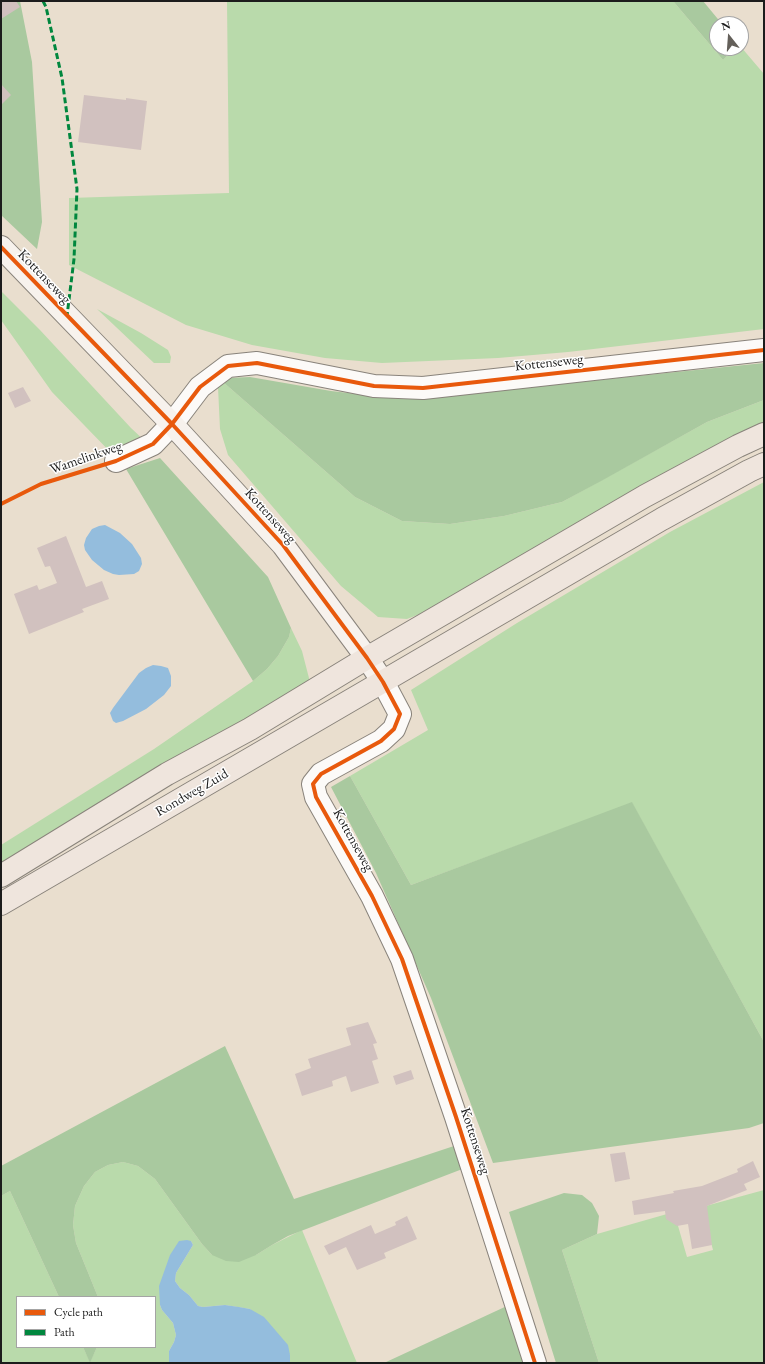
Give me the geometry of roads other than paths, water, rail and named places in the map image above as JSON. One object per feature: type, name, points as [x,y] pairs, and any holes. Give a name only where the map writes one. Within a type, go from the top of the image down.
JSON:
[{"type":"main road","points":[[367,658],[645,496],[738,446],[764,434]]},
{"type":"main road","points":[[383,682],[662,519],[764,464]]},
{"type":"main road","name":"Rondweg Zuid","points":[[1,876],[167,774],[250,729],[367,658]]},
{"type":"main road","name":"Rondweg Zuid","points":[[1,904],[383,682]]},
{"type":"street","name":"Kottenseweg","points":[[1,247],[172,424],[283,545],[367,658],[383,682],[400,714],[394,729],[381,741],[321,774],[313,784],[316,797],[372,896],[402,959],[536,1363]]},
{"type":"street","name":"Kottenseweg","points":[[172,424],[200,387],[228,366],[257,363],[374,386],[422,388],[764,350]]},
{"type":"street","name":"Wamelinkweg","points":[[116,461],[153,444],[172,424]]},
{"type":"water","points":[[105,525],[120,533],[132,544],[141,558],[142,564],[139,571],[134,574],[113,574],[104,570],[92,560],[85,550],[84,545],[86,538],[92,529]]},
{"type":"water","points":[[153,665],[168,668],[171,676],[171,686],[164,695],[146,709],[123,721],[116,723],[113,721],[110,713],[113,708],[139,673]]},
{"type":"water","points":[[179,1241],[191,1241],[193,1245],[176,1273],[175,1281],[180,1288],[189,1295],[198,1306],[225,1305],[239,1307],[250,1309],[264,1317],[288,1345],[290,1363],[169,1363],[169,1351],[176,1335],[173,1323],[162,1310],[160,1305],[159,1286],[170,1255]]}]
